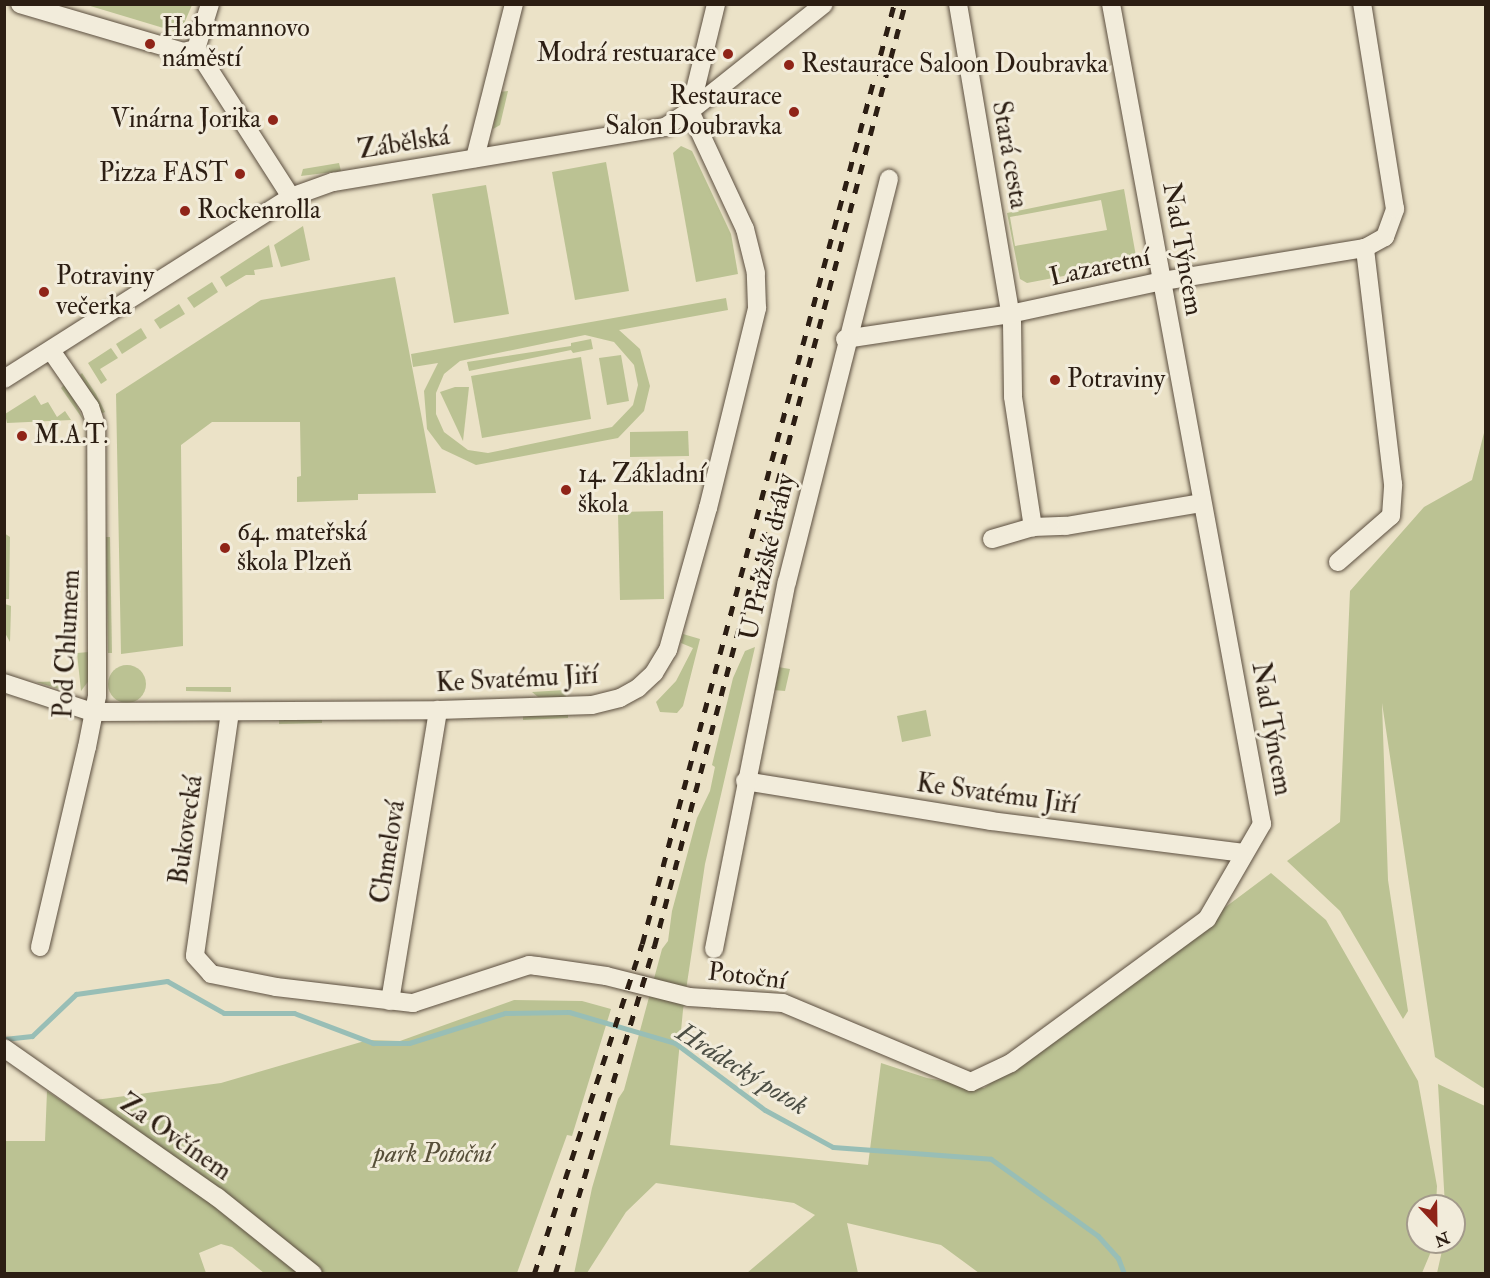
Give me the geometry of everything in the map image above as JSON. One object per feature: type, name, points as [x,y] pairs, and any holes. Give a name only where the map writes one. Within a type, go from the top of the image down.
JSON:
[{"type":"street","points":[[20,4],[183,52],[196,49]]},
{"type":"street","points":[[210,4],[196,49],[291,197]]},
{"type":"street","points":[[475,158],[514,4]]},
{"type":"street","points":[[690,111],[716,4]]},
{"type":"street","name":"Zábělská","points":[[4,379],[52,352],[291,197],[333,182],[665,127],[690,111],[824,4]]},
{"type":"street","name":"Stará cesta","points":[[958,4],[1010,314],[1013,398],[1033,527]]},
{"type":"street","name":"Nad Týncem","points":[[1111,4],[1262,824],[1243,853]]},
{"type":"street","name":"Lazaretní","points":[[846,339],[1010,314],[1163,280],[1365,248],[1385,237],[1395,209],[1362,4]]},
{"type":"street","name":"Ke Svatému Jiří","points":[[5,686],[92,712],[438,710],[592,705],[620,699],[654,673],[668,651],[708,508],[757,308],[756,273],[745,229],[690,111]]},
{"type":"street","name":"U Pražské dráhy","points":[[714,949],[745,781],[791,564],[846,339],[889,179]]},
{"type":"street","points":[[1338,562],[1391,516],[1393,484],[1365,248]]},
{"type":"street","name":"Pod Chlumem","points":[[40,947],[92,712],[97,660],[96,425],[90,407],[52,352]]},
{"type":"street","points":[[992,539],[1033,527],[1066,526],[1202,503]]},
{"type":"street","name":"Chmelová","points":[[390,1001],[438,710]]},
{"type":"street","name":"Bukovecká","points":[[195,956],[230,712]]},
{"type":"street","name":"Ke Svatému Jiří","points":[[745,781],[991,821],[1243,853]]},
{"type":"street","name":"Potoční","points":[[195,956],[211,974],[276,987],[413,1003],[529,965],[606,976],[689,997],[783,1003],[971,1082],[1011,1063],[1207,919],[1243,853]]},
{"type":"street","name":"Za Ovčínem","points":[[6,1050],[217,1197],[313,1274]]},
{"type":"green space","points":[[87,5],[192,5],[180,33]]},
{"type":"green space","points":[[508,91],[500,125],[493,129],[499,92]]},
{"type":"green space","points":[[681,146],[692,151],[731,234],[738,274],[696,282],[673,153]]},
{"type":"green space","points":[[606,162],[629,291],[575,300],[552,172]]},
{"type":"green space","points":[[339,163],[341,171],[301,176],[303,169]]},
{"type":"green space","points":[[486,185],[509,314],[454,323],[432,194]]},
{"type":"green space","points":[[1124,189],[1137,262],[1027,283],[1020,279],[1007,213]],"holes":[[[1101,200],[1107,230],[1015,246],[1010,217]]]},
{"type":"green space","points":[[303,226],[310,260],[281,267],[274,245]]},
{"type":"green space","points":[[269,245],[273,267],[254,270],[255,275],[246,275],[226,287],[220,277]]},
{"type":"green space","points":[[395,277],[436,493],[358,494],[358,500],[297,502],[297,477],[301,476],[300,422],[212,422],[181,445],[183,646],[121,654],[116,394],[261,300]]},
{"type":"green space","points":[[212,282],[218,292],[194,308],[187,298]]},
{"type":"green space","points":[[726,298],[728,310],[619,330],[640,349],[650,386],[644,411],[618,438],[476,465],[442,449],[427,429],[424,391],[438,363],[413,367],[411,354]],"holes":[[[585,335],[614,342],[634,365],[638,385],[633,405],[612,427],[488,453],[468,450],[444,432],[436,414],[436,393],[444,374],[460,361]]]},
{"type":"green space","points":[[179,304],[185,314],[160,329],[154,320]]},
{"type":"green space","points":[[141,328],[147,338],[122,354],[116,344]]},
{"type":"green space","points":[[591,339],[593,349],[573,353],[571,350],[469,371],[467,362],[571,346],[571,343]]},
{"type":"green space","points":[[111,348],[118,358],[100,369],[107,380],[101,384],[88,363]]},
{"type":"green space","points":[[621,355],[629,401],[607,405],[599,358]]},
{"type":"green space","points":[[581,357],[591,419],[482,438],[471,376]]},
{"type":"green space","points":[[82,373],[105,412],[101,414],[80,375]]},
{"type":"green space","points":[[64,385],[72,395],[84,421],[61,388]]},
{"type":"green space","points":[[455,387],[469,387],[463,441],[440,392]]},
{"type":"green space","points":[[35,395],[41,405],[48,402],[57,417],[65,411],[71,420],[7,423],[5,414]]},
{"type":"green space","points":[[1485,429],[1485,1089],[1435,1057],[1382,703],[1388,880],[1408,1011],[1403,1019],[1340,911],[1287,861],[1340,822],[1350,591],[1424,507],[1472,480]]},
{"type":"green space","points":[[688,431],[689,456],[630,457],[630,432]]},
{"type":"green space","points":[[663,511],[664,599],[620,600],[618,512]]},
{"type":"green space","points":[[4,533],[10,537],[9,599],[6,599]]},
{"type":"green space","points":[[106,537],[110,537],[112,653],[108,653]]},
{"type":"green space","points":[[5,604],[11,606],[10,642],[5,633]]},
{"type":"green space","points":[[683,634],[700,639],[683,706],[677,713],[660,712],[656,702],[676,681],[693,648],[681,643]]},
{"type":"green space","points":[[755,647],[705,864],[683,1010],[670,1145],[868,1165],[881,1063],[927,1078],[984,1088],[1271,873],[1326,920],[1418,1081],[1437,1186],[1437,1194],[1406,1194],[1406,1254],[1430,1254],[1422,1273],[979,1273],[941,1245],[847,1223],[858,1273],[747,1273],[815,1215],[794,1203],[656,1183],[626,1212],[587,1273],[574,1274],[592,1188],[618,1099],[624,1090],[662,949],[668,941],[672,911],[697,818],[710,791],[715,767],[712,765],[733,678],[745,651]]},
{"type":"green space","points":[[89,652],[90,679],[81,691],[77,653]]},
{"type":"green space","points":[[127,665],[141,670],[146,684],[141,698],[127,703],[113,698],[108,684],[113,670]]},
{"type":"green space","points":[[778,667],[790,669],[785,691],[773,690]]},
{"type":"green space","points":[[70,681],[66,691],[36,682]]},
{"type":"green space","points":[[186,687],[231,687],[231,692],[186,691]]},
{"type":"green space","points":[[565,690],[566,698],[538,697],[532,692]]},
{"type":"green space","points":[[926,710],[931,736],[902,742],[897,716]]},
{"type":"green space","points":[[568,711],[568,718],[523,720],[523,713]]},
{"type":"green space","points":[[322,716],[322,723],[279,724],[279,717]]},
{"type":"green space","name":"park Potoční","points":[[514,1000],[582,1001],[611,1009],[572,1136],[567,1135],[517,1273],[323,1273],[240,1205],[88,1101],[221,1083],[368,1040],[400,1041]]},
{"type":"green space","points":[[1438,1084],[1485,1106],[1485,1273],[1437,1273],[1441,1254],[1466,1254],[1466,1194],[1444,1194]]},
{"type":"green space","points":[[47,1091],[230,1215],[299,1273],[264,1273],[232,1247],[221,1244],[199,1253],[206,1273],[5,1273],[4,1141],[45,1141]]},
{"type":"waterway","name":"Hrádecký potok","points":[[4,1039],[32,1036],[76,994],[167,981],[224,1013],[294,1013],[373,1043],[409,1043],[505,1013],[569,1012],[675,1043],[765,1110],[833,1147],[991,1159],[1098,1236],[1118,1258],[1124,1274]]},
{"type":"railway","points":[[534,1274],[642,944],[894,4]]},
{"type":"railway","points":[[555,1274],[654,947],[905,4]]},
{"type":"place","name":"Habrmannovo náměstí","points":[[150,44]]},
{"type":"place","name":"Modrá restuarace","points":[[728,54]]},
{"type":"place","name":"Restaurace Saloon Doubravka","points":[[789,65]]},
{"type":"place","name":"Restaurace Salon Doubravka","points":[[794,112]]},
{"type":"place","name":"Vinárna Jorika","points":[[273,120]]},
{"type":"place","name":"Pizza FAST","points":[[240,174]]},
{"type":"place","name":"Rockenrolla","points":[[185,211]]},
{"type":"place","name":"Potraviny večerka","points":[[44,292]]},
{"type":"place","name":"Potraviny","points":[[1055,380]]},
{"type":"place","name":"M.A.T.","points":[[22,436]]},
{"type":"place","name":"14. Základní škola","points":[[566,490]]},
{"type":"place","name":"64. mateřská škola Plzeň","points":[[225,548]]}]
